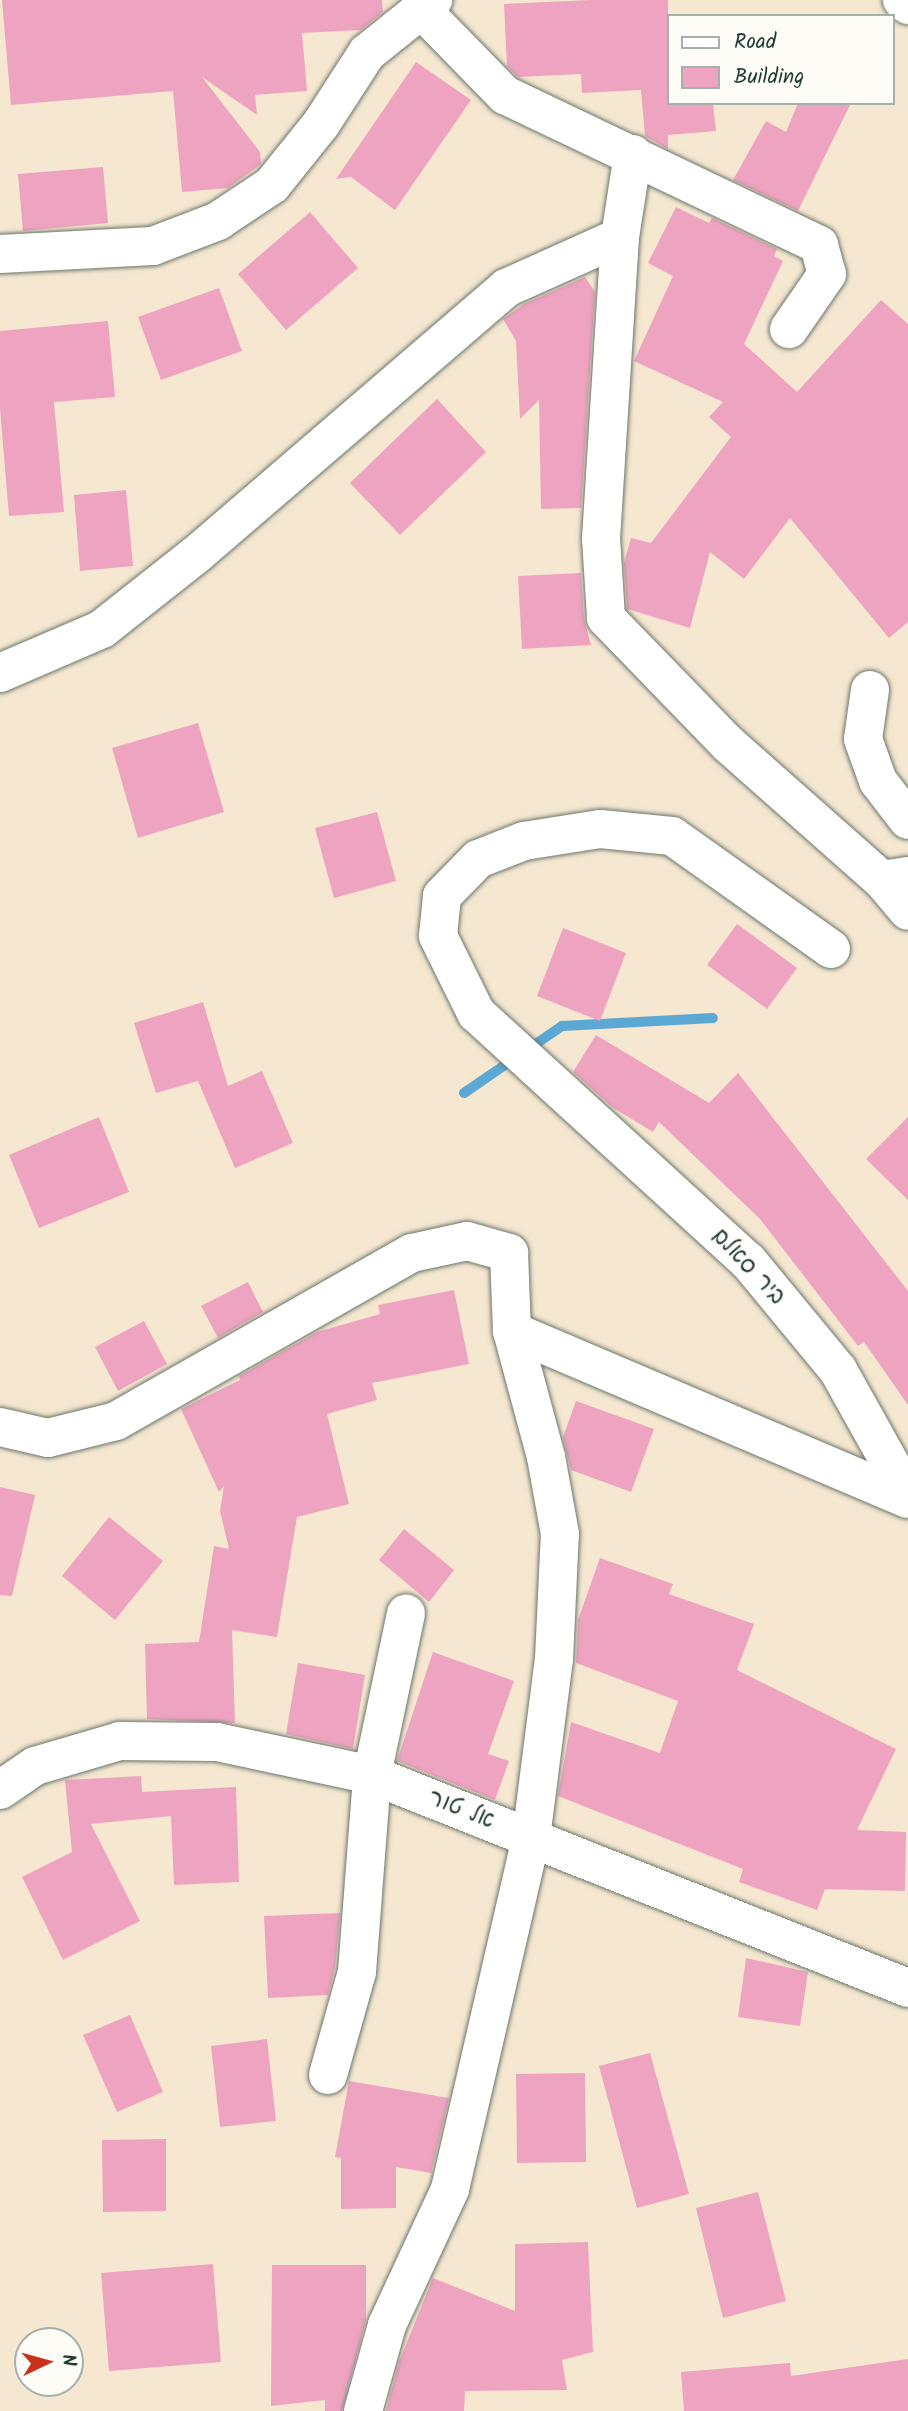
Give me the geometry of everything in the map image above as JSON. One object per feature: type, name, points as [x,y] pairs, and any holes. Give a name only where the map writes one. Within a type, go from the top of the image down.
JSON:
[{"type":"street","points":[[902,0],[908,5]]},
{"type":"street","points":[[0,254],[153,246],[218,221],[272,185],[321,124],[367,53],[426,4],[505,95],[819,245],[827,274],[789,329]]},
{"type":"street","points":[[633,154],[620,237],[601,538],[606,618],[727,743],[895,878],[908,911]]},
{"type":"street","points":[[0,673],[102,629],[197,554],[506,288],[620,237]]},
{"type":"street","points":[[870,690],[863,739],[878,781],[908,820]]},
{"type":"street","name":"ביר סאלם","points":[[831,950],[672,836],[600,829],[524,841],[478,859],[442,896],[438,936],[476,1013],[748,1261],[838,1370],[908,1497]]},
{"type":"street","points":[[0,1427],[48,1438],[116,1421],[412,1253],[467,1241],[509,1253],[512,1331],[546,1457],[561,1534],[554,1659],[531,1838],[450,2189],[387,2326],[363,2411]]},
{"type":"street","points":[[512,1331],[908,1497]]},
{"type":"street","points":[[328,2076],[357,1972],[372,1774],[405,1614]]},
{"type":"street","name":"אל טור","points":[[0,1790],[35,1766],[120,1741],[217,1741],[372,1774],[908,1988]]},
{"type":"building","points":[[2,0],[382,0],[383,12],[361,30],[302,33],[307,91],[255,95],[257,115],[202,77],[260,152],[261,164],[228,188],[182,192],[173,91],[11,105]]},
{"type":"building","points":[[668,0],[666,105],[713,105],[716,131],[668,135],[668,149],[645,136],[641,90],[582,93],[581,74],[518,77],[507,66],[504,4]]},
{"type":"building","points":[[416,62],[471,100],[395,210],[351,177],[336,179]]},
{"type":"building","points":[[797,105],[850,105],[798,211],[733,180],[766,121],[786,132]]},
{"type":"building","points":[[103,167],[108,223],[23,231],[18,174]]},
{"type":"building","points":[[676,207],[709,223],[712,218],[777,249],[774,256],[783,261],[744,344],[797,392],[881,300],[908,324],[908,622],[889,638],[790,518],[744,579],[710,552],[690,628],[627,609],[624,563],[631,538],[651,543],[731,437],[709,417],[723,402],[634,361],[673,276],[648,263]]},
{"type":"building","points":[[310,212],[358,268],[286,330],[238,274]]},
{"type":"building","points":[[585,277],[595,292],[581,508],[541,509],[539,400],[520,419],[516,341],[503,319],[524,304]]},
{"type":"building","points":[[219,288],[242,351],[161,380],[138,317]]},
{"type":"building","points":[[108,321],[115,397],[54,402],[64,512],[9,516],[0,408],[0,331]]},
{"type":"building","points":[[437,399],[486,452],[400,535],[350,483]]},
{"type":"building","points":[[126,490],[133,566],[80,571],[74,495]]},
{"type":"building","points":[[581,573],[584,619],[591,645],[522,649],[518,576]]},
{"type":"building","points":[[198,723],[224,812],[138,838],[112,748]]},
{"type":"building","points":[[377,812],[396,881],[334,898],[315,828]]},
{"type":"building","points":[[737,924],[797,968],[767,1009],[707,965]]},
{"type":"building","points":[[563,928],[626,953],[600,1021],[537,996]]},
{"type":"building","points":[[203,1002],[228,1086],[262,1071],[293,1143],[235,1168],[198,1081],[156,1093],[134,1023]]},
{"type":"building","points":[[596,1035],[709,1103],[738,1073],[908,1291],[908,1405],[864,1342],[858,1346],[760,1219],[659,1122],[653,1132],[612,1107],[573,1072]]},
{"type":"building","points":[[99,1117],[129,1192],[39,1228],[9,1155]]},
{"type":"building","points":[[908,1117],[908,1200],[866,1159]]},
{"type":"building","points":[[248,1282],[263,1312],[218,1338],[201,1306]]},
{"type":"building","points":[[454,1290],[469,1364],[372,1383],[377,1400],[327,1414],[349,1504],[297,1517],[277,1637],[232,1630],[235,1723],[147,1719],[145,1644],[199,1642],[214,1546],[229,1549],[220,1511],[224,1486],[219,1492],[181,1409],[240,1380],[239,1376],[317,1332],[380,1314],[378,1305]]},
{"type":"building","points":[[144,1321],[167,1364],[118,1391],[95,1347]]},
{"type":"building","points":[[576,1401],[654,1429],[631,1492],[571,1470],[563,1437]]},
{"type":"building","points":[[0,1487],[35,1495],[12,1596],[0,1595]]},
{"type":"building","points":[[109,1517],[163,1561],[115,1620],[62,1576]]},
{"type":"building","points":[[404,1529],[454,1570],[429,1602],[379,1560]]},
{"type":"building","points":[[600,1558],[673,1584],[669,1594],[754,1624],[737,1670],[896,1749],[857,1830],[906,1832],[905,1891],[825,1889],[817,1910],[739,1882],[743,1869],[558,1796],[571,1722],[660,1753],[678,1701],[576,1663],[578,1620]]},
{"type":"building","points":[[433,1652],[514,1681],[488,1754],[509,1761],[495,1800],[397,1761]]},
{"type":"building","points":[[298,1663],[365,1675],[353,1749],[286,1734]]},
{"type":"building","points":[[141,1776],[142,1792],[236,1787],[239,1882],[174,1885],[171,1816],[91,1824],[140,1921],[63,1960],[22,1877],[72,1852],[65,1780]]},
{"type":"building","points":[[340,1913],[335,1968],[328,1995],[268,1998],[264,1916]]},
{"type":"building","points":[[746,1958],[808,1972],[800,2026],[738,2017]]},
{"type":"building","points":[[130,2015],[163,2092],[117,2112],[83,2035]]},
{"type":"building","points":[[267,2039],[276,2121],[220,2127],[211,2046]]},
{"type":"building","points":[[650,2053],[689,2194],[637,2208],[599,2066]]},
{"type":"building","points":[[585,2073],[586,2162],[517,2163],[516,2074]]},
{"type":"building","points":[[349,2081],[449,2098],[431,2173],[396,2167],[396,2208],[341,2209],[341,2158],[335,2157]]},
{"type":"building","points":[[166,2139],[166,2211],[103,2212],[102,2140]]},
{"type":"building","points":[[758,2192],[786,2301],[723,2318],[696,2208]]},
{"type":"building","points":[[588,2242],[593,2352],[562,2360],[567,2390],[465,2391],[464,2411],[386,2411],[399,2362],[433,2278],[515,2311],[515,2244]]},
{"type":"building","points":[[213,2264],[221,2362],[109,2371],[101,2273]]},
{"type":"building","points":[[272,2265],[366,2265],[366,2320],[342,2411],[325,2411],[325,2400],[271,2406]]},
{"type":"building","points":[[908,2359],[908,2411],[684,2411],[681,2372],[790,2363],[791,2376]]},
{"type":"waterway","points":[[464,1093],[562,1026],[713,1018]]}]
